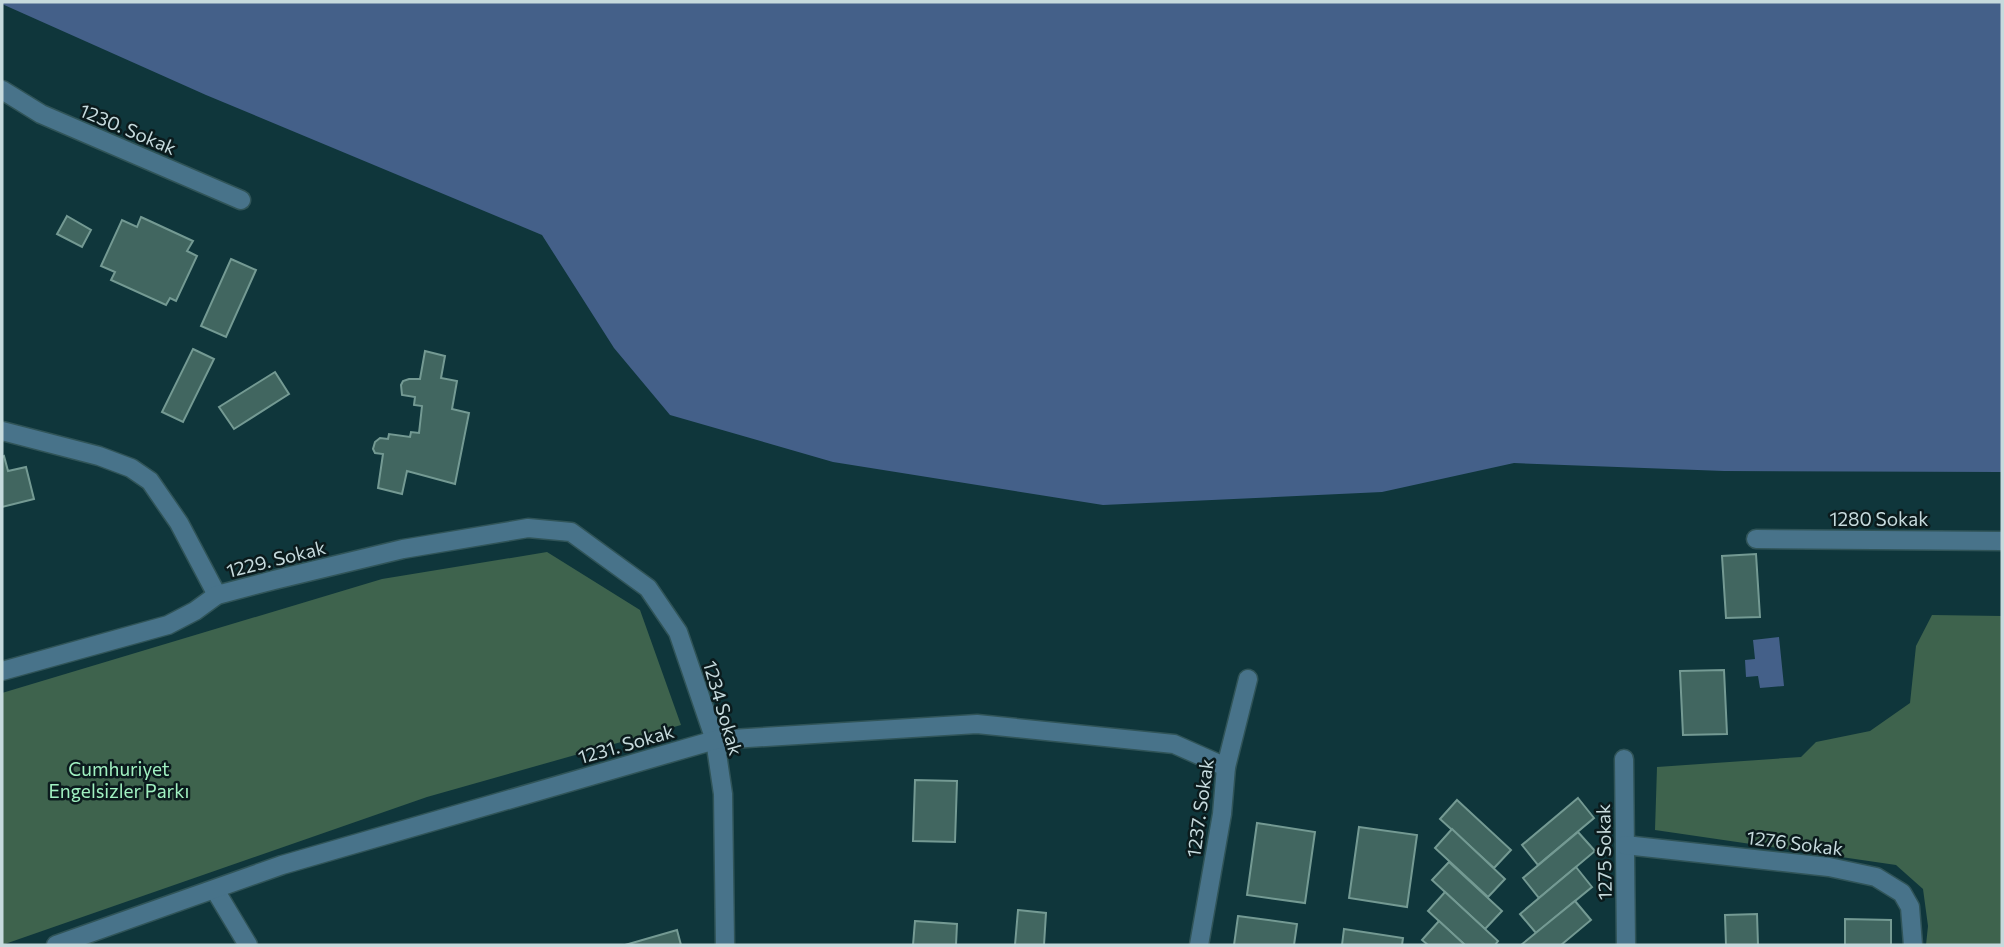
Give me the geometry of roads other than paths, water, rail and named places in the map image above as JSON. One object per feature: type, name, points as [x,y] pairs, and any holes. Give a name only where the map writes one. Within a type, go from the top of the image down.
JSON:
[{"type":"street","name":"1230. Sokak","points":[[2,90],[41,114],[241,200]]},
{"type":"street","points":[[2,431],[99,456],[131,468],[150,481],[179,523],[217,595]]},
{"type":"street","name":"1229. Sokak","points":[[2,671],[168,625],[195,611],[217,595],[403,549],[528,528],[571,532]]},
{"type":"street","name":"1234 Sokak","points":[[571,532],[648,588],[678,632],[715,740],[723,794],[725,945]]},
{"type":"street","name":"1280 Sokak","points":[[1756,539],[2002,541]]},
{"type":"street","name":"1237. Sokak","points":[[1199,945],[1222,814],[1226,767],[1248,679]]},
{"type":"street","name":"1231. Sokak","points":[[56,945],[282,865],[715,740],[977,723],[1174,744],[1226,767]]},
{"type":"street","name":"1275 Sokak","points":[[1624,759],[1626,945]]},
{"type":"street","name":"1276 Sokak","points":[[1625,845],[1829,867],[1876,877],[1902,893],[1910,907],[1913,945]]},
{"type":"street","points":[[215,890],[248,945]]},
{"type":"water","points":[[2,2],[2002,2],[2002,472],[1724,471],[1514,463],[1382,492],[1103,505],[833,462],[670,415],[614,348],[542,235],[206,95]]},
{"type":"water","points":[[1779,637],[1784,686],[1760,688],[1758,676],[1746,677],[1745,660],[1755,659],[1753,640]]},
{"type":"park label","name":"Cumhuriyet Engelsizler Parkı","points":[[119,780]]}]
